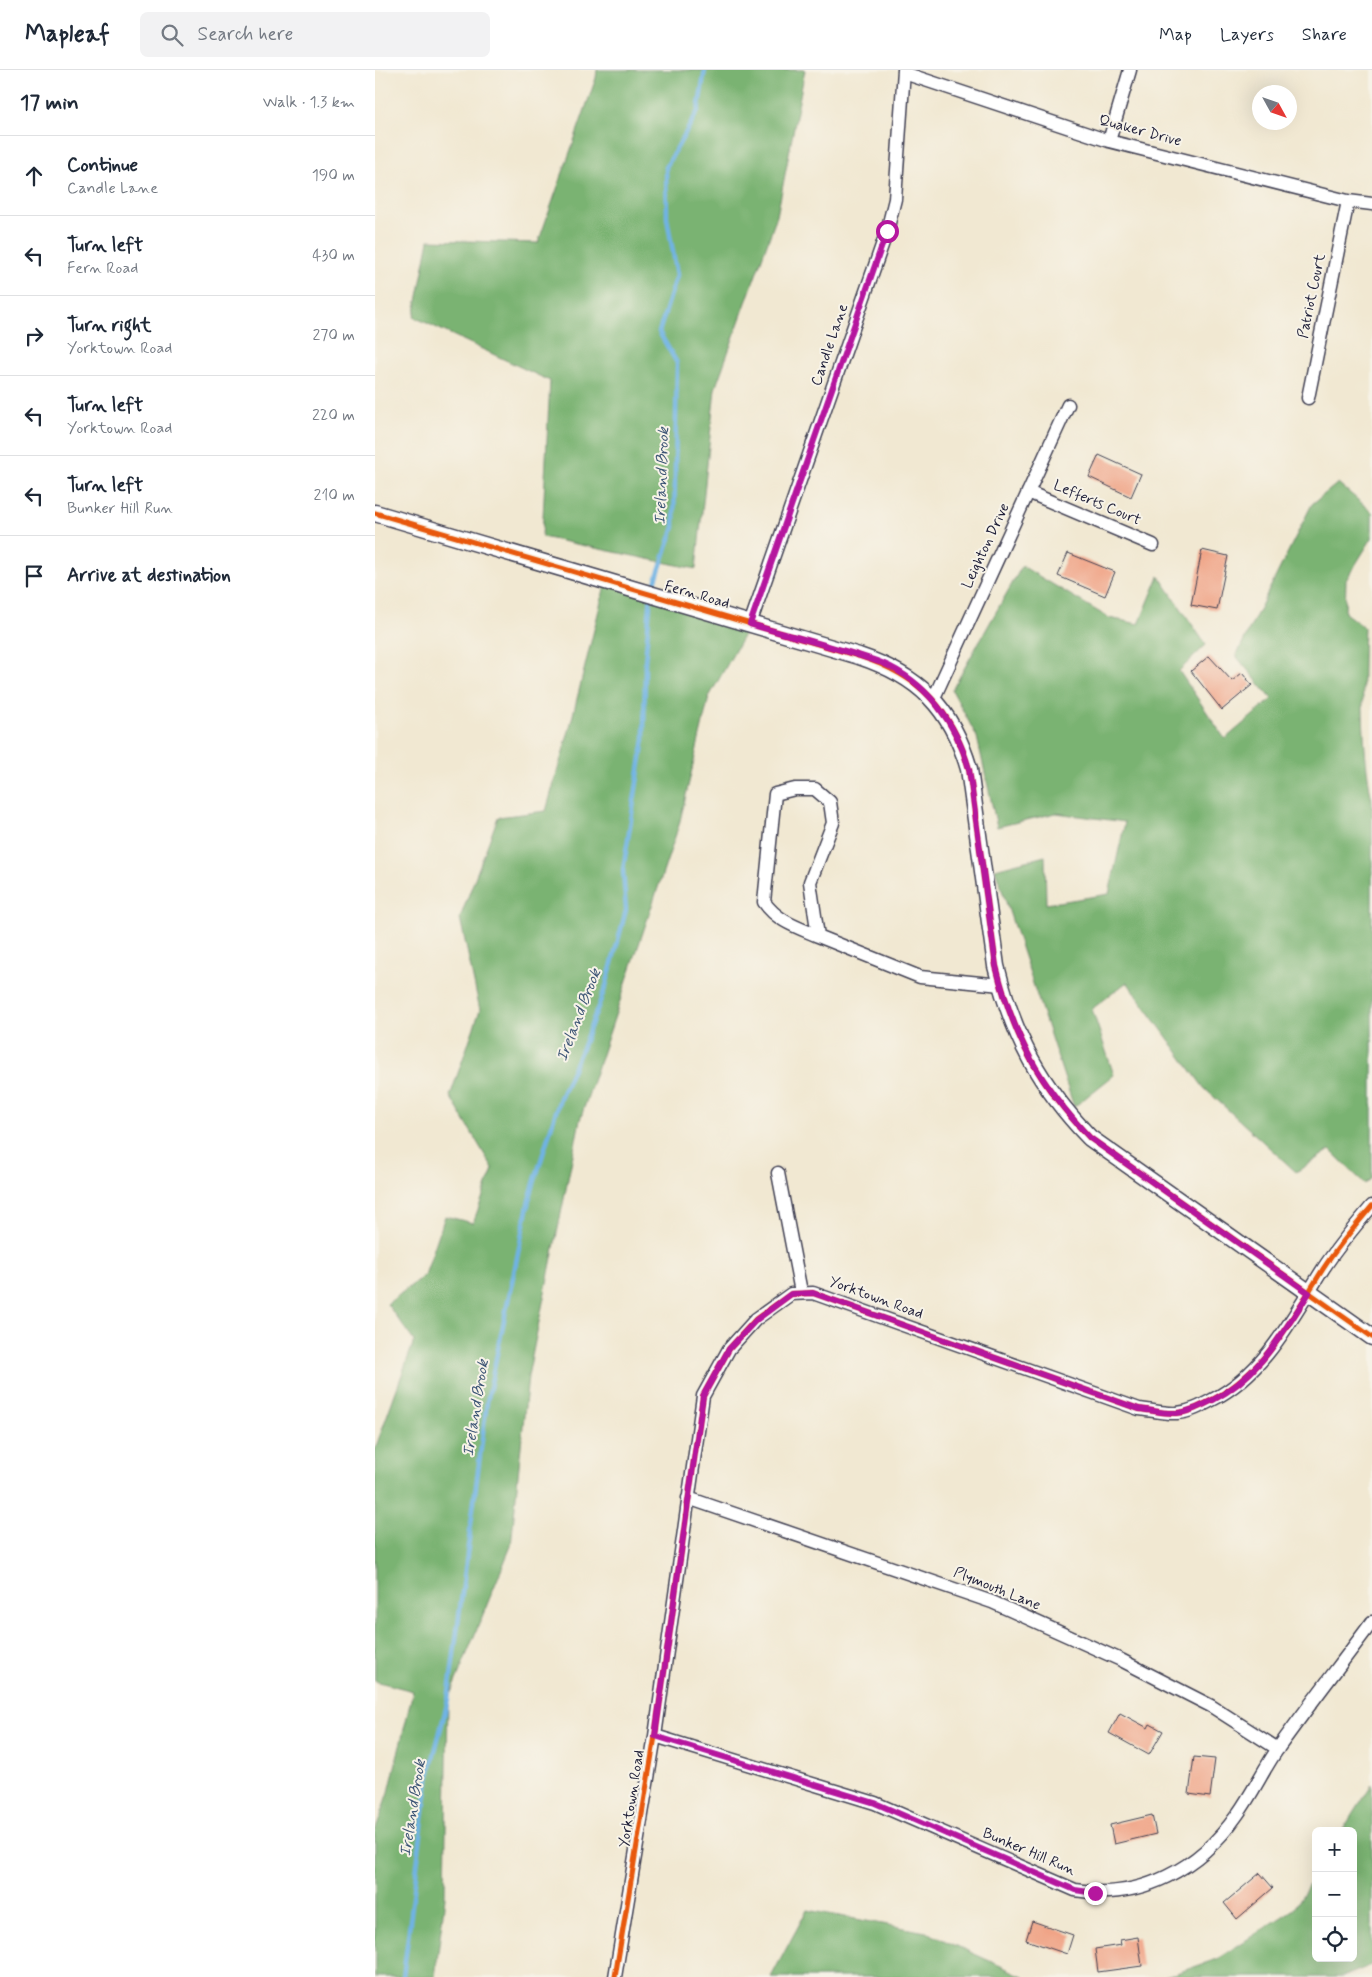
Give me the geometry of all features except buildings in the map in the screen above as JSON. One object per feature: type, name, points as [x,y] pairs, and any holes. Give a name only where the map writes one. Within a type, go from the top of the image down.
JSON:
[{"type":"street","points":[[1109,141],[1130,70]]},
{"type":"street","name":"Quaker Drive","points":[[904,71],[1109,141],[1348,201],[1372,204]]},
{"type":"street","name":"Candle Lane","points":[[750,624],[887,231],[895,199],[904,71]]},
{"type":"street","name":"Patriot Court","points":[[1308,398],[1348,201]]},
{"type":"street","name":"Leighton Drive","points":[[933,700],[1068,405]]},
{"type":"street","name":"Lefferts Court","points":[[1028,492],[1153,544]]},
{"type":"street","name":"Fern Road","points":[[375,513],[881,663],[909,679],[933,700],[959,739],[969,769],[996,966],[1015,1030],[1029,1060],[1047,1088],[1067,1114],[1090,1138],[1372,1337]]},
{"type":"street","points":[[818,936],[810,882],[833,823],[829,802],[815,789],[795,789],[775,794],[764,902],[771,912],[785,922],[818,936],[920,977],[1001,985]]},
{"type":"street","points":[[778,1173],[801,1292]]},
{"type":"street","name":"Yorktown Road","points":[[615,1977],[655,1736],[703,1396],[729,1349],[756,1320],[791,1294],[801,1292],[813,1293],[1139,1409],[1176,1413],[1195,1409],[1223,1394],[1246,1378],[1266,1358],[1323,1269],[1349,1232],[1372,1206]]},
{"type":"street","name":"Plymouth Lane","points":[[688,1498],[992,1602],[1121,1660],[1203,1702],[1278,1749]]},
{"type":"street","name":"Bunker Hill Run","points":[[655,1736],[875,1803],[1075,1890],[1095,1893],[1124,1890],[1158,1880],[1180,1870],[1200,1857],[1220,1838],[1239,1813],[1278,1749],[1372,1622]]},
{"type":"green space","points":[[597,70],[805,70],[777,216],[715,389],[696,569],[542,537],[550,381],[414,317],[429,240],[538,243],[596,78]]},
{"type":"green space","points":[[1338,483],[1372,512],[1372,538],[1346,580],[1345,613],[1364,627],[1364,736],[1372,801],[1372,1178],[1365,1184],[1330,1150],[1296,1172],[1204,1088],[1127,982],[1092,1009],[1114,1075],[1074,1107],[995,869],[1045,856],[1046,904],[1109,894],[1125,822],[1056,813],[997,827],[977,737],[952,690],[1022,566],[1109,618],[1139,624],[1159,576],[1206,645],[1179,671],[1225,739],[1272,699],[1236,656],[1312,504]]},
{"type":"green space","points":[[606,581],[750,624],[709,697],[679,825],[580,1120],[528,1376],[511,1546],[448,1700],[445,1897],[435,1977],[375,1977],[375,1832],[389,1792],[413,1691],[375,1681],[375,1449],[414,1341],[387,1304],[425,1275],[445,1216],[473,1223],[493,1169],[450,1096],[480,1010],[460,918],[498,817],[546,811],[570,727]]},
{"type":"green space","points":[[1372,1784],[1372,1965],[1342,1977],[1165,1977],[1217,1959],[1294,1909],[1312,1880],[1312,1962],[1357,1962],[1357,1827],[1345,1827]]},
{"type":"green space","points":[[807,1910],[926,1932],[1025,1977],[771,1977]]},
{"type":"waterway","name":"Ireland Brook","points":[[403,1977],[428,1779],[448,1700],[487,1402],[529,1200],[560,1098],[583,1046],[606,986],[626,910],[623,870],[644,739],[645,662],[651,594],[674,527],[677,363],[659,332],[677,275],[667,218],[666,167],[698,111],[705,70]]},
{"type":"cycle path","points":[[375,513],[859,656],[899,673],[915,684],[942,711],[962,747],[969,769],[996,966],[1003,992],[1020,1038],[1056,1099],[1090,1138],[1372,1337]]},
{"type":"cycle path","points":[[615,1977],[655,1736],[703,1396],[729,1349],[756,1319],[791,1294],[813,1293],[1139,1409],[1177,1413],[1191,1410],[1212,1400],[1248,1375],[1276,1342],[1323,1269],[1372,1206]]},
{"type":"route","points":[[887,231],[750,624],[881,663],[909,679],[933,700],[951,725],[965,753],[969,769],[996,966],[1015,1030],[1029,1060],[1067,1114],[1090,1138],[1309,1293],[1266,1358],[1246,1378],[1223,1394],[1195,1409],[1176,1413],[1139,1409],[813,1293],[801,1292],[791,1294],[756,1320],[729,1349],[703,1396],[655,1736],[875,1803],[1075,1890],[1095,1893]]}]
